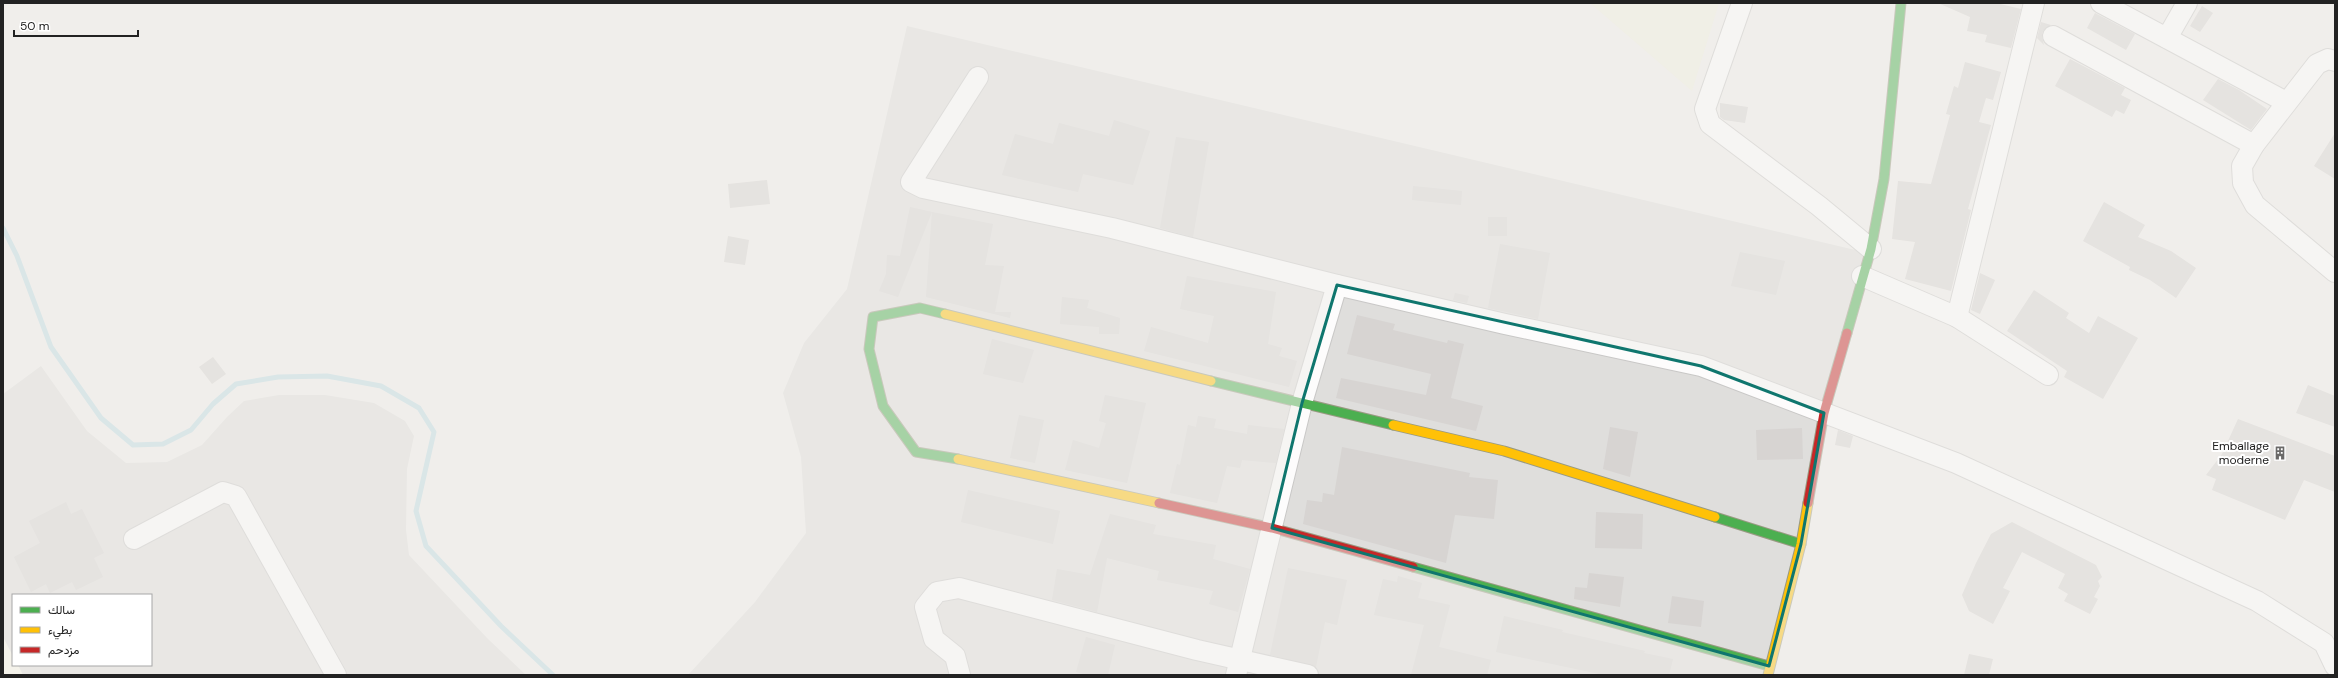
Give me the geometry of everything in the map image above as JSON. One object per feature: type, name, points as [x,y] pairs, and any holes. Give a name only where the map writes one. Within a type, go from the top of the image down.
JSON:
[{"type":"street","points":[[1742,3],[1705,109],[1705,115],[1710,124],[1819,206],[1871,249]]},
{"type":"street","points":[[1800,544],[1504,451],[1302,404],[920,308],[873,317],[869,349],[883,406],[916,452],[962,460],[1272,528],[1769,670],[1800,544],[1824,413],[1862,276],[1871,249],[1884,179],[1901,3]]},
{"type":"street","points":[[1957,317],[2034,3]]},
{"type":"street","points":[[2101,3],[2286,102]]},
{"type":"street","points":[[2167,38],[2187,3]]},
{"type":"street","points":[[2053,36],[2254,144]]},
{"type":"street","points":[[2335,61],[2328,59],[2317,64],[2286,102],[2254,144],[2242,166],[2242,183],[2255,206],[2335,272]]},
{"type":"street","points":[[978,77],[911,182],[923,188],[1112,228],[1337,285],[1701,366],[1956,463],[2257,601],[2324,643],[2335,666]]},
{"type":"street","points":[[1862,276],[1957,317],[2048,375]]},
{"type":"street","points":[[1238,667],[1302,404],[1337,285]]},
{"type":"street","points":[[134,539],[223,492],[236,496],[336,675]]},
{"type":"street","points":[[960,675],[955,656],[934,639],[925,607],[937,592],[959,588],[1197,650],[1238,667],[1308,675]]},
{"type":"highlighted area","points":[[1337,285],[1701,366],[1824,413],[1801,544],[1769,666],[1272,528],[1302,403]]},
{"type":"shaded area","points":[[907,26],[1868,253],[1768,675],[688,675],[755,602],[806,533],[801,457],[783,393],[804,343],[847,289]]},
{"type":"shaded area","points":[[41,366],[87,431],[126,463],[167,462],[202,445],[227,417],[244,401],[279,395],[325,395],[374,403],[405,421],[414,436],[407,469],[406,530],[409,555],[488,639],[526,675],[3,675],[3,394]]},
{"type":"shaded area","points":[[3,637],[12,654],[12,666],[18,666],[23,675],[3,675]]},
{"type":"green space","points":[[1590,3],[1719,3],[1692,91]]},
{"type":"building","points":[[1938,3],[1996,3],[2021,9],[2011,48],[1985,42],[1987,35],[1967,31],[1970,17]]},
{"type":"building","points":[[2202,6],[2213,13],[2200,32],[2190,26]]},
{"type":"building","points":[[2095,13],[2135,34],[2126,50],[2087,28]]},
{"type":"building","points":[[2041,22],[2051,25],[2043,31],[2042,37],[2044,45],[2037,38]]},
{"type":"building","points":[[2070,59],[2125,88],[2121,95],[2131,100],[2124,114],[2116,110],[2112,117],[2055,86]]},
{"type":"building","points":[[1965,62],[2001,72],[1993,100],[1986,98],[1979,122],[1991,125],[1968,209],[1971,210],[1951,291],[1905,279],[1915,242],[1892,239],[1898,181],[1931,184],[1950,115],[1946,114],[1954,86],[1958,88]]},
{"type":"building","points":[[2218,79],[2239,90],[2267,109],[2251,130],[2203,100]]},
{"type":"building","points":[[1720,103],[1748,107],[1745,123],[1724,120],[1720,117]]},
{"type":"building","points":[[1114,120],[1150,131],[1133,185],[1083,174],[1078,192],[1002,175],[1015,134],[1053,144],[1059,123],[1109,136]]},
{"type":"building","points":[[2335,133],[2335,179],[2314,166]]},
{"type":"building","points":[[1176,137],[1209,142],[1193,237],[1160,228]]},
{"type":"building","points":[[767,180],[770,204],[730,208],[728,184]]},
{"type":"building","points":[[1413,186],[1462,191],[1461,205],[1412,200]]},
{"type":"building","points":[[2104,202],[2145,225],[2138,237],[2171,251],[2196,268],[2176,298],[2150,280],[2129,270],[2130,267],[2083,241]]},
{"type":"building","points":[[910,207],[932,212],[898,297],[879,291],[886,274],[887,255],[900,256]]},
{"type":"building","points":[[932,212],[993,224],[985,265],[1004,266],[995,312],[1011,312],[1010,318],[926,297]]},
{"type":"building","points":[[1488,217],[1507,217],[1507,236],[1488,236]]},
{"type":"building","points":[[728,236],[749,240],[745,265],[724,262]]},
{"type":"building","points":[[1500,244],[1550,253],[1538,319],[1488,308]]},
{"type":"building","points":[[1740,252],[1785,261],[1776,295],[1731,286]]},
{"type":"building","points":[[1980,273],[1995,280],[1980,314],[1971,310]]},
{"type":"building","points":[[1187,276],[1276,292],[1268,344],[1282,348],[1279,356],[1297,361],[1289,387],[1144,351],[1151,327],[1208,343],[1214,316],[1180,309]]},
{"type":"building","points":[[2034,290],[2069,313],[2066,318],[2089,333],[2098,316],[2138,338],[2103,399],[2064,377],[2067,371],[2007,331]]},
{"type":"building","points":[[1455,293],[1469,296],[1467,303],[1453,300]]},
{"type":"building","points":[[1062,297],[1089,300],[1087,308],[1120,318],[1119,334],[1099,334],[1099,327],[1060,324]]},
{"type":"building","points":[[1357,315],[1395,324],[1393,330],[1447,343],[1448,340],[1464,344],[1451,398],[1483,406],[1476,431],[1336,398],[1341,378],[1426,395],[1431,374],[1347,354]]},
{"type":"building","points":[[992,339],[1034,350],[1023,383],[983,374]]},
{"type":"building","points":[[213,357],[226,374],[212,384],[199,367]]},
{"type":"building","points":[[2308,385],[2335,396],[2335,427],[2296,413]]},
{"type":"building","points":[[1105,395],[1146,403],[1127,483],[1065,470],[1073,440],[1099,448],[1106,423],[1099,421]]},
{"type":"building","points":[[1019,415],[1044,420],[1035,463],[1010,458]]},
{"type":"building","points":[[1198,416],[1216,419],[1214,428],[1247,434],[1248,425],[1284,429],[1276,463],[1242,460],[1240,468],[1227,466],[1217,503],[1170,493],[1177,464],[1180,465],[1188,425],[1196,427]]},
{"type":"building","points":[[2238,419],[2335,456],[2335,492],[2304,480],[2285,520],[2212,490],[2216,479],[2206,475],[2222,454]]},
{"type":"building","points":[[1610,427],[1638,432],[1630,477],[1603,469]]},
{"type":"building","points":[[1802,428],[1803,459],[1757,460],[1756,430]]},
{"type":"building","points":[[1838,430],[1853,436],[1850,448],[1835,445]]},
{"type":"building","points":[[1342,447],[1470,473],[1469,477],[1498,480],[1494,519],[1455,515],[1446,563],[1303,524],[1307,500],[1322,502],[1323,493],[1334,495]]},
{"type":"building","points":[[968,490],[1060,511],[1053,544],[961,522]]},
{"type":"building","points":[[66,502],[71,514],[82,509],[104,553],[94,558],[103,577],[76,590],[72,582],[50,593],[46,584],[31,592],[14,557],[40,543],[29,521]]},
{"type":"building","points":[[1596,512],[1643,514],[1642,549],[1595,548]]},
{"type":"building","points":[[1110,514],[1156,525],[1153,534],[1216,545],[1213,559],[1250,569],[1238,612],[1209,604],[1213,591],[1157,580],[1159,571],[1107,558],[1097,612],[1052,600],[1057,569],[1090,575]]},
{"type":"building","points":[[2012,522],[2096,565],[2102,577],[2098,581],[2100,586],[2094,597],[2098,599],[2090,614],[2064,601],[2068,594],[2058,588],[2065,574],[2022,552],[2003,588],[2010,591],[1993,624],[1969,611],[1962,595],[1976,563],[1991,534]]},
{"type":"building","points":[[1288,568],[1347,580],[1337,625],[1325,622],[1316,667],[1270,655]]},
{"type":"building","points":[[1589,573],[1624,577],[1620,607],[1574,599],[1575,587],[1587,588]]},
{"type":"building","points":[[1398,576],[1422,583],[1418,598],[1450,605],[1439,647],[1491,660],[1487,675],[1411,675],[1424,625],[1374,615],[1383,579],[1397,582]]},
{"type":"building","points":[[1672,596],[1704,601],[1701,627],[1668,623]]},
{"type":"building","points":[[1504,616],[1563,630],[1562,632],[1645,651],[1644,653],[1673,659],[1669,675],[1604,675],[1496,652]]},
{"type":"building","points":[[1086,637],[1115,645],[1108,675],[1087,675],[1076,672]]},
{"type":"building","points":[[1969,654],[1993,659],[1989,675],[1964,675]]},
{"type":"waterway","points":[[3,228],[17,256],[51,347],[101,418],[133,445],[163,444],[191,430],[213,404],[236,384],[278,377],[327,376],[381,386],[419,408],[434,432],[416,511],[426,546],[501,626],[553,675]]},
{"type":"traffic: fast","points":[[1847,333],[1871,249],[1884,179],[1901,3]]},
{"type":"traffic: fast","points":[[945,314],[920,308],[873,317],[869,349],[883,406],[916,452],[958,459]]},
{"type":"traffic: fast","points":[[1211,381],[1393,425]]},
{"type":"traffic: fast","points":[[1715,517],[1801,544]]},
{"type":"traffic: fast","points":[[1413,567],[1769,666]]},
{"type":"traffic: slow","points":[[945,314],[1211,381]]},
{"type":"traffic: slow","points":[[1393,425],[1504,451],[1715,517]]},
{"type":"traffic: slow","points":[[958,459],[1159,503]]},
{"type":"traffic: slow","points":[[1768,675],[1801,544],[1808,503]]},
{"type":"traffic: jam","points":[[1808,503],[1824,413],[1847,333]]},
{"type":"traffic: jam","points":[[1159,503],[1272,528],[1413,567]]},
{"type":"place","name":"Emballage moderne","points":[[2280,453]]}]
